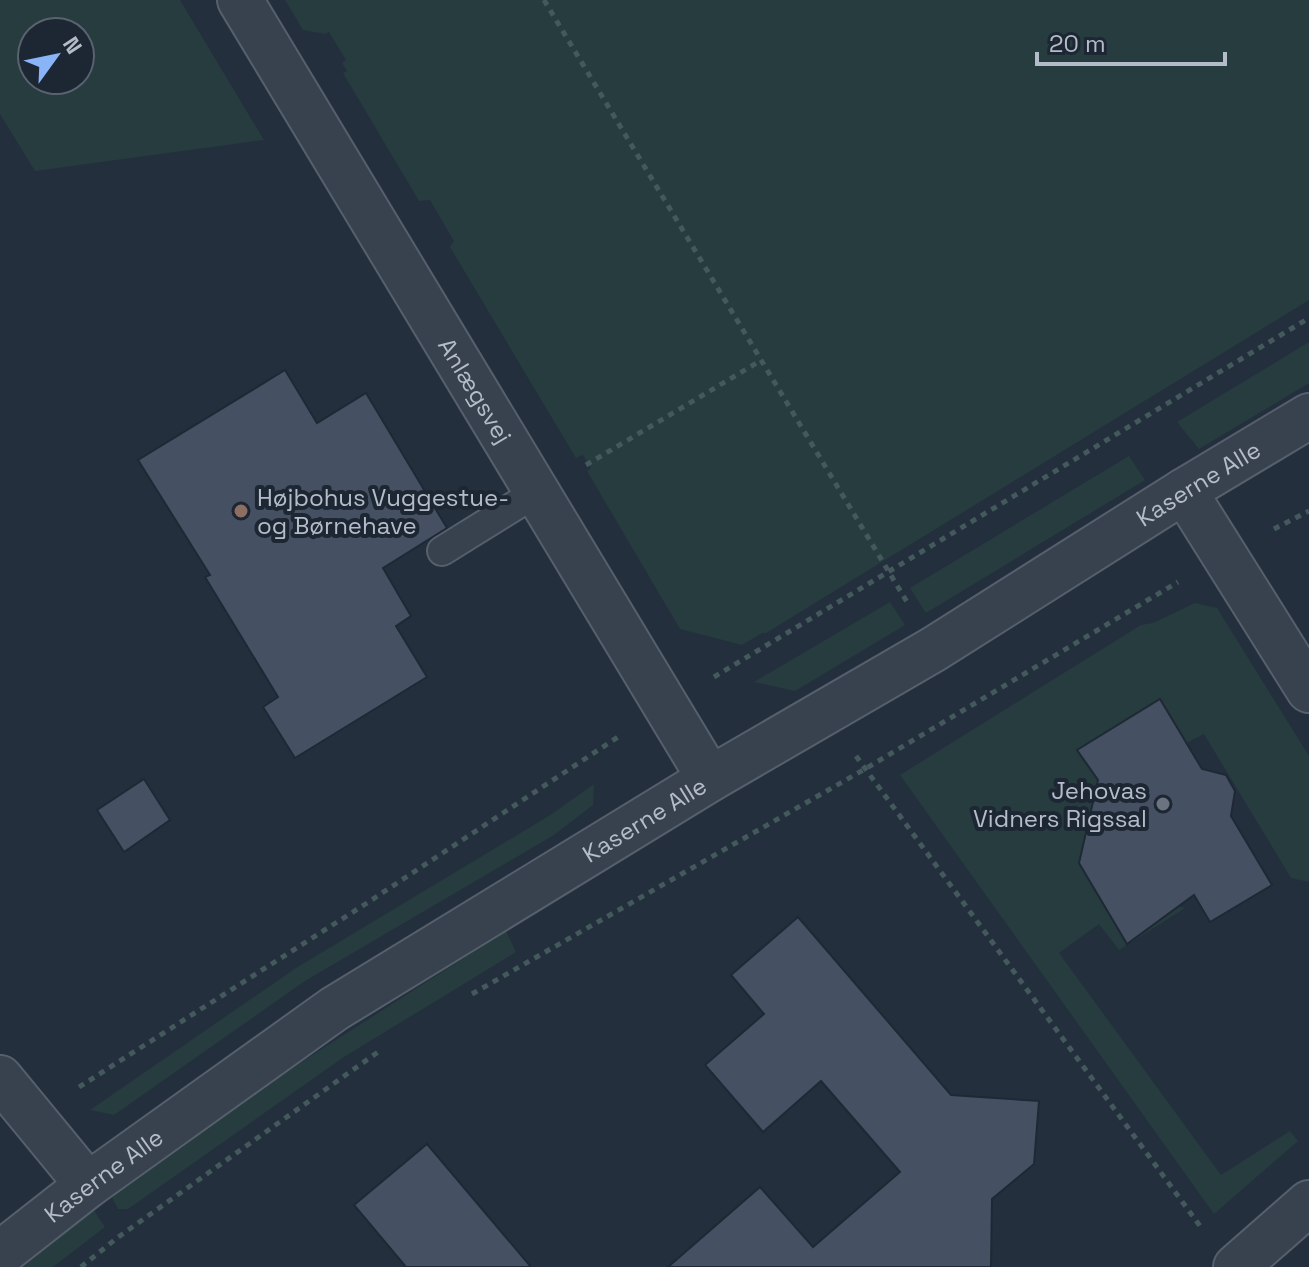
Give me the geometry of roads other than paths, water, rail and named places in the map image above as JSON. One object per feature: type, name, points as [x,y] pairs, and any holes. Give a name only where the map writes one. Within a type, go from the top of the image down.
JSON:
[{"type":"street","name":"Anlægsvej","points":[[240,0],[710,779]]},
{"type":"street","name":"Kaserne Alle","points":[[0,1254],[88,1185],[334,1009],[710,779],[934,649],[1309,416]]},
{"type":"street","points":[[1184,491],[1309,690]]},
{"type":"street","points":[[0,1078],[88,1185]]},
{"type":"street","points":[[1236,1267],[1309,1203]]},
{"type":"lane","points":[[442,551],[537,492]]},
{"type":"place","name":"Højbohus Vuggestue- og Børnehave","points":[[241,511]]},
{"type":"place","name":"Jehovas Vidners Rigssal","points":[[1163,804]]}]
